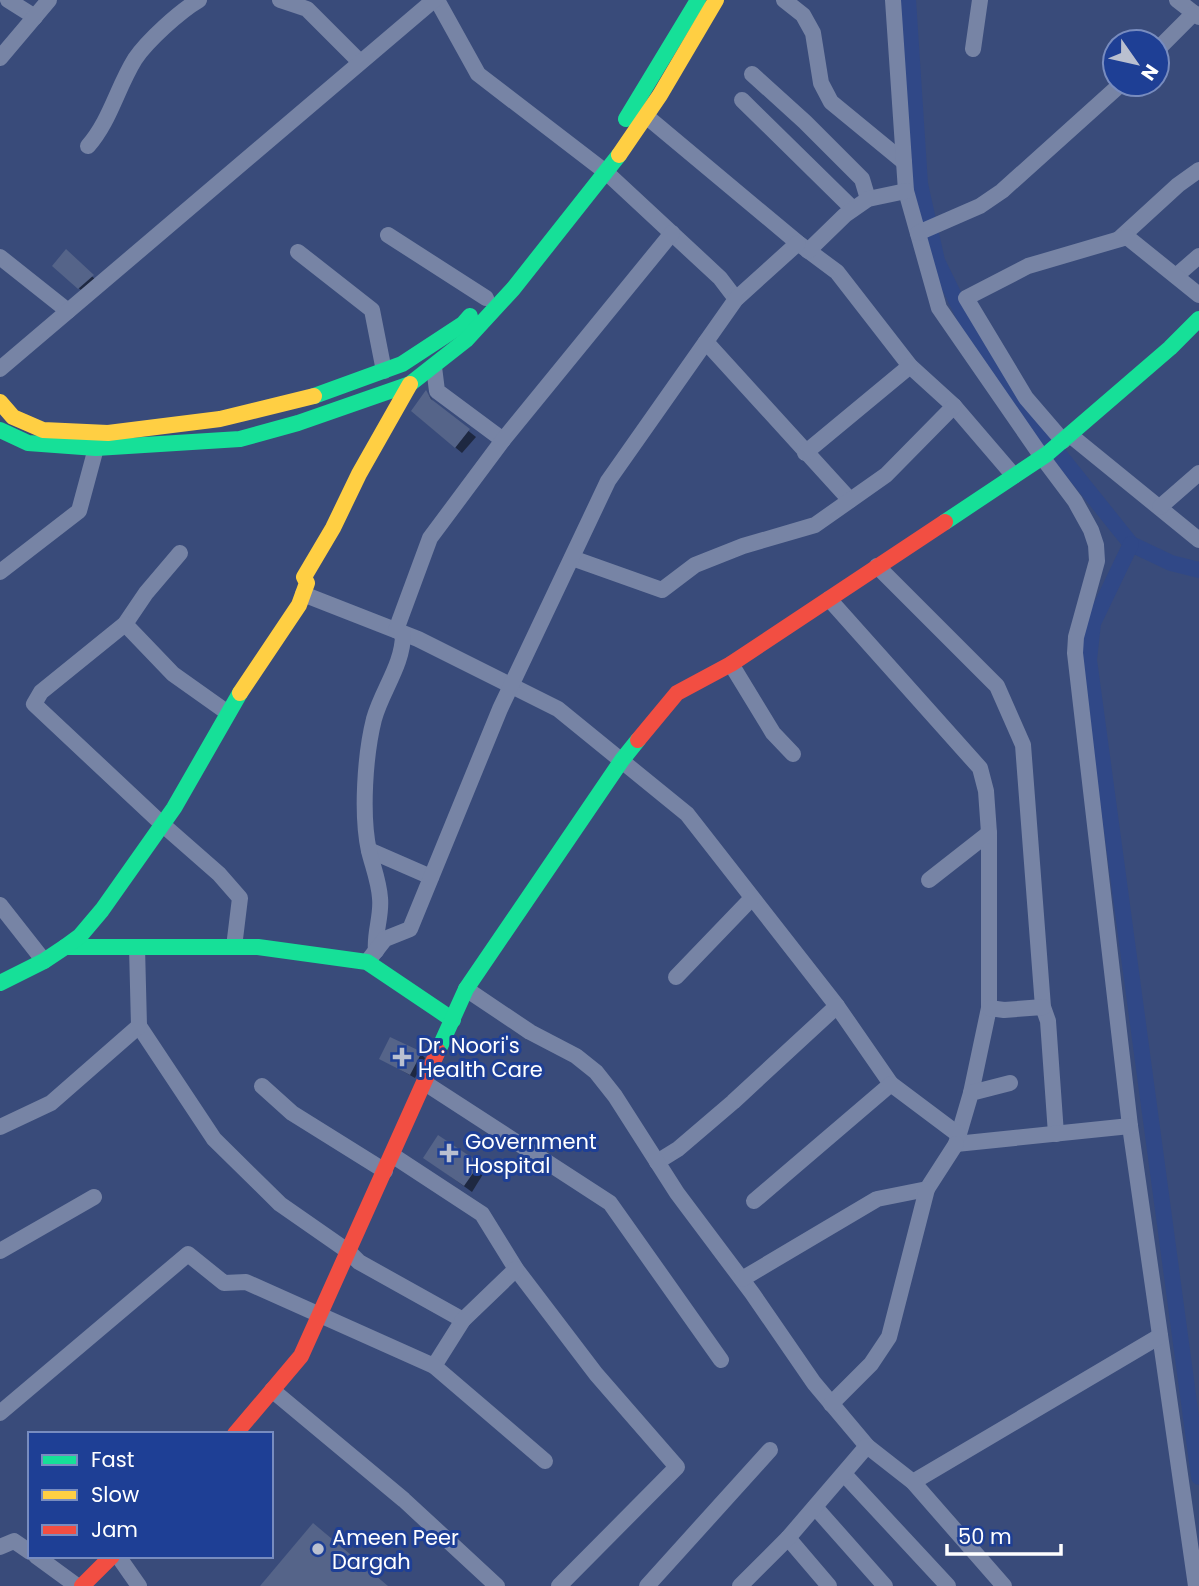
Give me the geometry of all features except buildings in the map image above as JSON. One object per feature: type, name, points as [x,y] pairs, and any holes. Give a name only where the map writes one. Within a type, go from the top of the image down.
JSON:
[{"type":"main road","points":[[0,430],[28,443],[96,448],[240,439],[298,423],[410,384],[466,340],[513,289],[602,169],[698,0]]},
{"type":"main road","points":[[0,402],[13,417],[43,430],[108,433],[220,419],[318,395],[402,364],[463,324],[602,169],[646,116],[713,1]]},
{"type":"main road","points":[[237,1432],[301,1356],[466,989],[622,760],[677,693],[731,664],[1065,440],[1199,319]]},
{"type":"main road","points":[[0,983],[44,961],[80,936],[102,910],[174,808],[252,673],[299,605],[307,583],[304,577],[410,384]]},
{"type":"main road","points":[[65,947],[258,947],[372,956],[453,1020]]},
{"type":"main road","points":[[79,1586],[110,1558]]},
{"type":"street","points":[[8,0],[35,17]]},
{"type":"street","points":[[0,58],[49,0]]},
{"type":"street","points":[[88,146],[100,132],[136,58],[183,10],[199,0]]},
{"type":"street","points":[[279,0],[307,9],[360,62]]},
{"type":"street","points":[[0,369],[436,0],[478,74],[602,169],[720,278],[736,299]]},
{"type":"street","points":[[784,0],[803,15],[814,33],[821,83],[831,102],[904,162]]},
{"type":"street","points":[[893,0],[906,191],[939,308],[1075,501],[1091,530],[1097,553],[1076,638],[1075,653],[1130,1126],[1196,1586]]},
{"type":"street","points":[[973,50],[980,0]]},
{"type":"street","points":[[1171,37],[1196,15],[1177,0]]},
{"type":"street","points":[[752,74],[862,179],[868,199]]},
{"type":"street","points":[[918,233],[980,206],[1002,191],[1105,98]]},
{"type":"street","points":[[742,100],[853,209]]},
{"type":"street","points":[[646,116],[803,247],[837,272],[910,366],[954,406],[1014,475]]},
{"type":"street","points":[[1119,239],[1178,185],[1199,170]]},
{"type":"street","points":[[372,956],[385,939],[410,929],[511,685],[608,481],[736,299],[868,199],[906,191]]},
{"type":"street","points":[[403,634],[396,630],[430,538],[503,440],[672,233]]},
{"type":"street","points":[[388,235],[486,298]]},
{"type":"street","points":[[1199,295],[1127,237],[1028,266],[966,298],[1026,398],[1065,440],[1160,507],[1199,540]]},
{"type":"street","points":[[298,252],[372,310],[384,371]]},
{"type":"street","points":[[1176,276],[1199,256]]},
{"type":"street","points":[[0,257],[68,311]]},
{"type":"street","points":[[706,342],[850,500]]},
{"type":"street","points":[[805,453],[910,366]]},
{"type":"street","points":[[434,367],[437,391],[503,440]]},
{"type":"street","points":[[572,558],[662,590],[695,565],[743,546],[815,525],[886,475],[954,406]]},
{"type":"street","points":[[0,572],[79,511],[96,448]]},
{"type":"street","points":[[1160,507],[1199,474]]},
{"type":"street","points":[[180,553],[146,593],[125,624],[41,692],[34,704],[219,874],[240,898],[234,947]]},
{"type":"street","points":[[877,566],[997,687],[1023,745],[1043,1007],[1048,1021],[1056,1133]]},
{"type":"street","points":[[303,594],[403,634],[558,709],[687,814],[837,1006],[891,1084],[958,1139],[1130,1126]]},
{"type":"street","points":[[829,599],[980,768],[986,791],[989,833],[989,1008],[971,1093],[958,1139],[927,1189],[889,1337],[871,1364],[831,1404]]},
{"type":"street","points":[[125,624],[173,674],[228,713]]},
{"type":"street","points":[[372,956],[381,900],[369,850],[364,805],[374,719],[403,649],[403,634]]},
{"type":"street","points":[[731,664],[773,733],[793,754]]},
{"type":"street","points":[[929,880],[989,833]]},
{"type":"street","points":[[369,850],[431,877]]},
{"type":"street","points":[[676,977],[752,898]]},
{"type":"street","points":[[0,905],[44,961]]},
{"type":"street","points":[[137,947],[139,1026],[214,1139],[280,1204],[349,1252],[359,1262],[463,1320]]},
{"type":"street","points":[[466,989],[530,1032],[576,1056],[596,1072],[615,1096],[677,1193],[742,1279],[814,1384],[867,1446],[913,1482],[1004,1586]]},
{"type":"street","points":[[657,1162],[678,1149],[733,1102],[837,1006]]},
{"type":"street","points":[[989,1008],[1004,1010],[1043,1007]]},
{"type":"street","points":[[0,1127],[51,1103],[139,1026]]},
{"type":"street","points":[[425,1083],[610,1203],[721,1360]]},
{"type":"street","points":[[971,1093],[1010,1083]]},
{"type":"street","points":[[754,1201],[891,1084]]},
{"type":"street","points":[[262,1086],[292,1113],[385,1171]]},
{"type":"street","points":[[392,1155],[482,1214],[516,1269],[596,1374],[677,1467],[559,1586]]},
{"type":"street","points":[[742,1279],[877,1199],[927,1189]]},
{"type":"street","points":[[0,1251],[94,1197]]},
{"type":"street","points":[[0,1413],[187,1254],[224,1283],[246,1282],[434,1366],[545,1461]]},
{"type":"street","points":[[434,1366],[463,1320],[516,1269]]},
{"type":"street","points":[[913,1482],[1160,1336]]},
{"type":"street","points":[[272,1390],[404,1500],[497,1586]]},
{"type":"street","points":[[747,1583],[867,1446]]},
{"type":"street","points":[[647,1586],[771,1450]]},
{"type":"street","points":[[844,1474],[948,1586]]},
{"type":"street","points":[[815,1507],[885,1586]]},
{"type":"street","points":[[788,1538],[829,1586]]},
{"type":"street","points":[[0,1547],[14,1541],[28,1551]]},
{"type":"street","points":[[39,1558],[79,1586]]},
{"type":"street","points":[[119,1558],[139,1586]]},
{"type":"waterway","points":[[908,0],[920,184],[937,261],[979,347],[1025,412],[1131,544],[1171,563],[1199,570]]},
{"type":"waterway","points":[[1131,544],[1093,623],[1089,660],[1199,1477]]},
{"type":"traffic: fast","points":[[626,119],[698,0]]},
{"type":"traffic: fast","points":[[0,430],[28,443],[96,448],[240,439],[298,423],[410,384],[466,340],[513,289],[619,155]]},
{"type":"traffic: fast","points":[[314,396],[402,364],[463,324],[470,316]]},
{"type":"traffic: fast","points":[[945,522],[1047,454],[1170,348],[1199,319]]},
{"type":"traffic: fast","points":[[0,983],[65,947],[80,936],[102,910],[174,808],[240,693]]},
{"type":"traffic: fast","points":[[438,1051],[466,989],[638,740]]},
{"type":"traffic: fast","points":[[65,947],[258,947],[367,962],[453,1020]]},
{"type":"traffic: slow","points":[[619,155],[660,95],[716,0]]},
{"type":"traffic: slow","points":[[240,693],[299,605],[307,583],[304,577],[410,384]]},
{"type":"traffic: slow","points":[[0,402],[13,417],[43,430],[108,433],[220,419],[314,396]]},
{"type":"traffic: jam","points":[[638,740],[677,693],[731,664],[945,522]]},
{"type":"traffic: jam","points":[[237,1432],[301,1356],[438,1051]]},
{"type":"traffic: jam","points":[[82,1586],[110,1558]]},
{"type":"place","name":"Dr. Noori's Health Care","points":[[402,1057]]},
{"type":"place","name":"Government Hospital","points":[[449,1153]]},
{"type":"place","name":"Ameen Peer Dargah","points":[[318,1549]]}]
